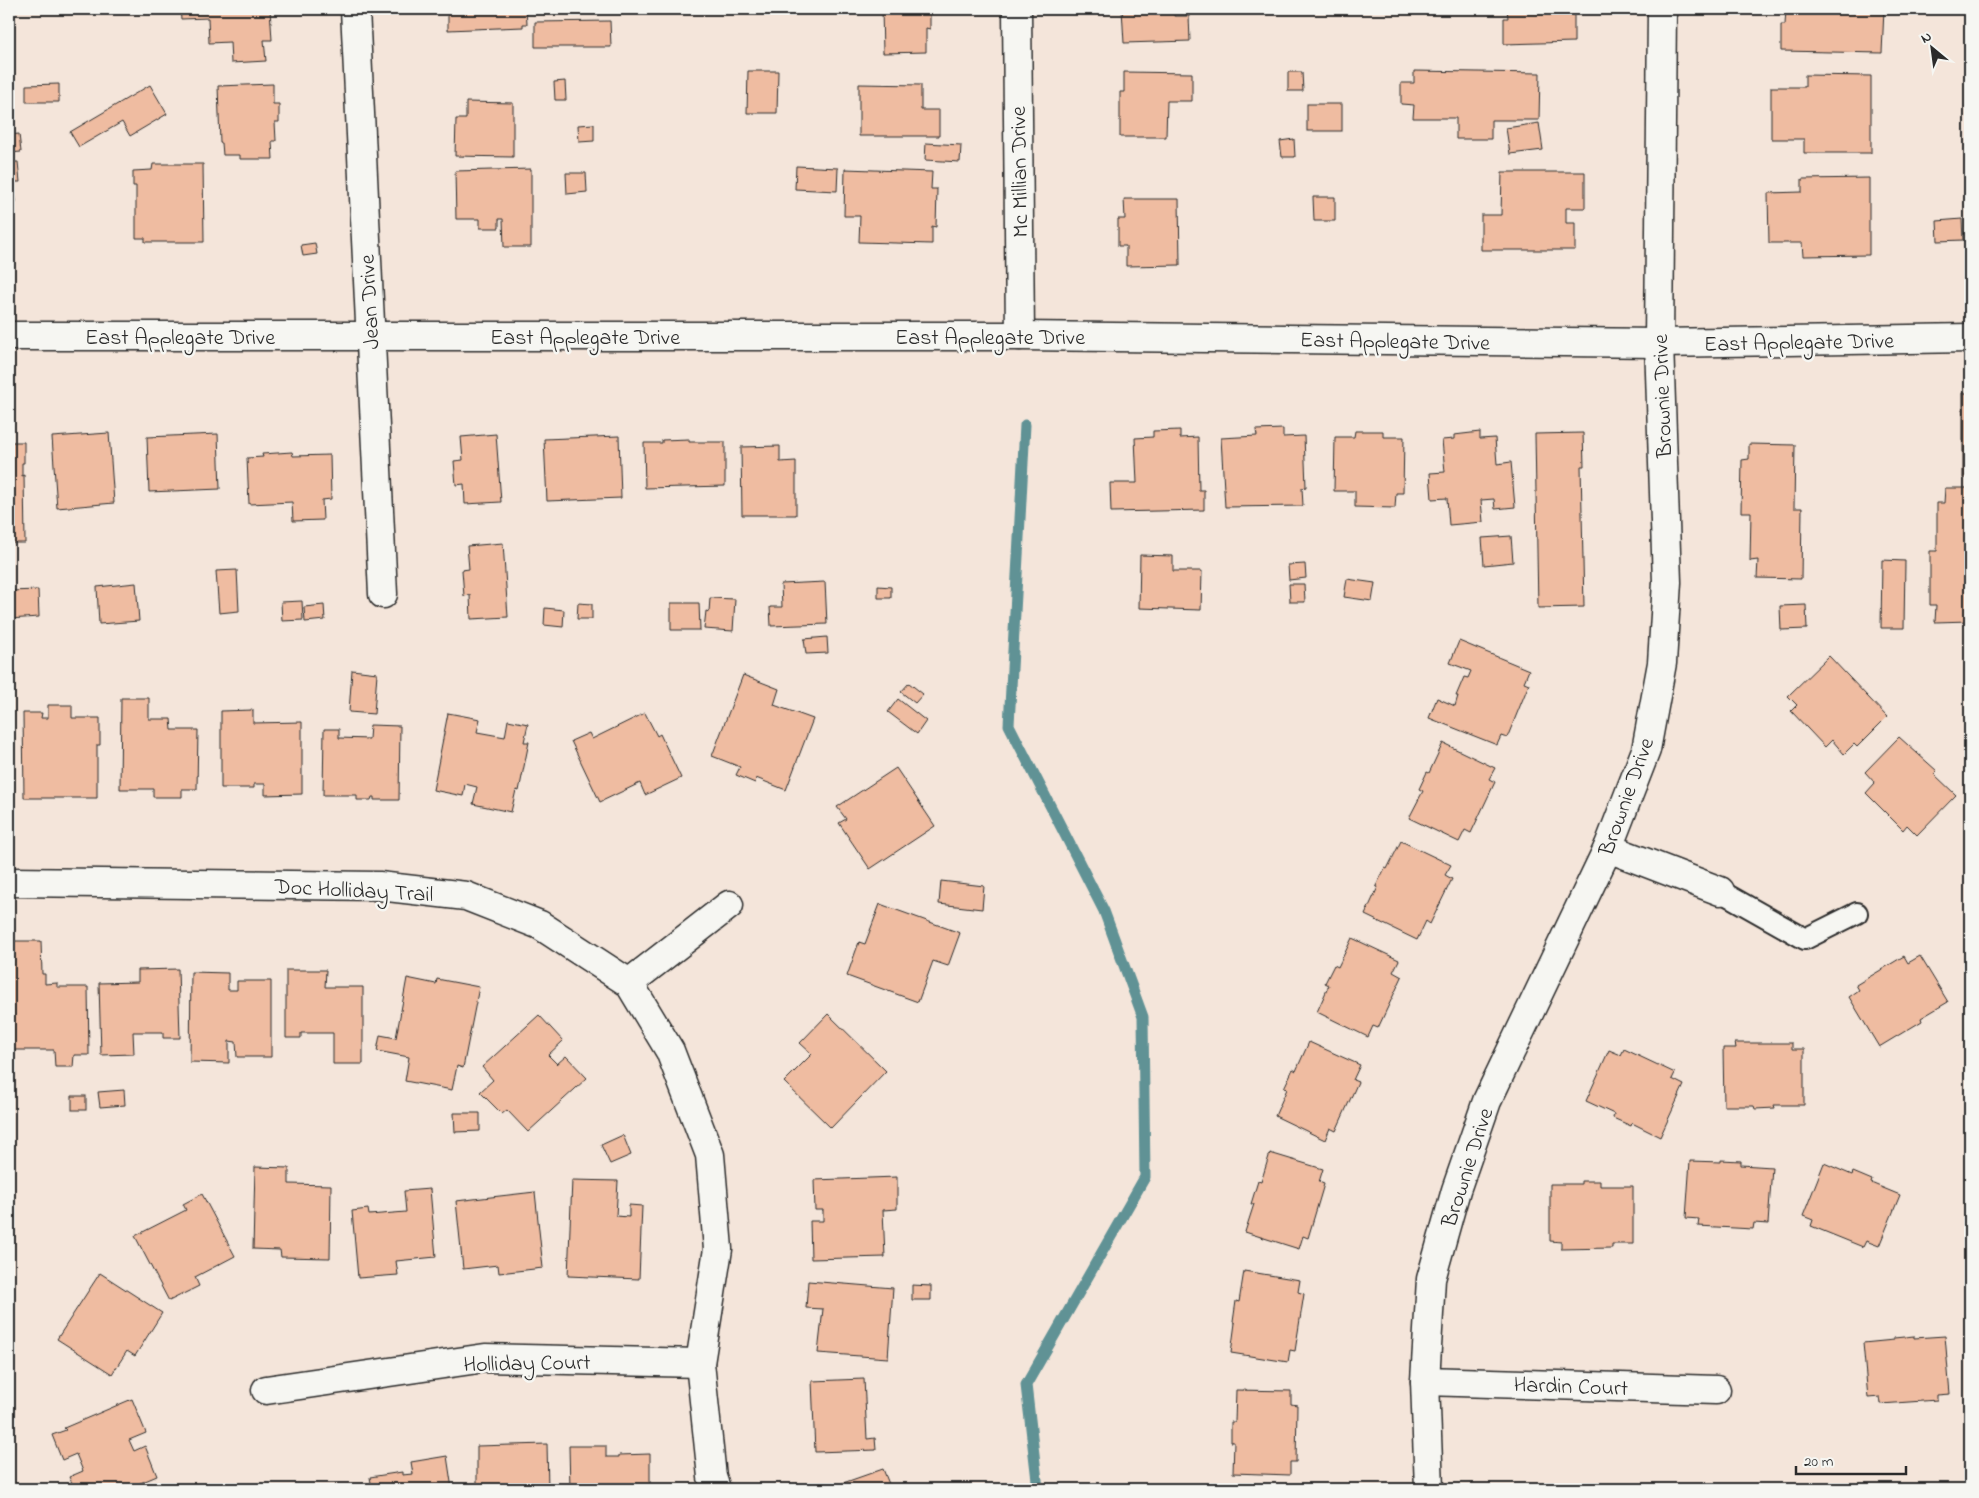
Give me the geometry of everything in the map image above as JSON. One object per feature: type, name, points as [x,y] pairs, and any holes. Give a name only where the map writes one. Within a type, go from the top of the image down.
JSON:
[{"type":"street","name":"Jean Drive","points":[[354,9],[383,594]]},
{"type":"street","name":"Mc Millian Drive","points":[[1017,9],[1020,336]]},
{"type":"street","name":"Brownie Drive","points":[[1429,1489],[1425,1381],[1432,1279],[1456,1190],[1487,1101],[1608,848],[1646,750],[1662,663],[1667,582],[1659,343],[1662,9]]},
{"type":"street","name":"East Applegate Drive","points":[[9,336],[1020,336],[1659,343],[1970,338]]},
{"type":"street","points":[[1608,848],[1720,891]]},
{"type":"street","name":"Doc Holliday Trail","points":[[9,882],[378,886],[466,896],[540,925],[629,983],[670,1051],[710,1155],[718,1249],[700,1363],[712,1478],[716,1489]]},
{"type":"street","points":[[629,983],[728,905]]},
{"type":"street","name":"Holliday Court","points":[[266,1390],[485,1358],[700,1363]]},
{"type":"street","name":"Hardin Court","points":[[1425,1381],[1716,1390]]},
{"type":"lane","points":[[1720,891],[1804,939],[1857,913]]},
{"type":"building","points":[[180,9],[270,9],[272,40],[264,40],[266,61],[231,63],[230,42],[209,43],[208,18],[181,19]]},
{"type":"building","points":[[448,9],[523,9],[526,10],[527,24],[523,24],[523,27],[448,30]]},
{"type":"building","points":[[882,9],[930,9],[930,29],[926,28],[926,52],[883,53]]},
{"type":"building","points":[[1122,9],[1174,9],[1174,16],[1189,16],[1190,41],[1124,43]]},
{"type":"building","points":[[1507,9],[1574,9],[1574,42],[1504,44],[1504,18],[1508,18]]},
{"type":"building","points":[[1786,9],[1884,9],[1882,53],[1781,51],[1781,25],[1785,25]]},
{"type":"building","points":[[610,21],[611,47],[535,47],[535,22]]},
{"type":"building","points":[[9,60],[12,60],[13,107],[9,108]]},
{"type":"building","points":[[748,71],[778,71],[777,113],[747,113]]},
{"type":"building","points":[[1414,71],[1540,73],[1539,120],[1491,120],[1491,139],[1456,139],[1456,118],[1413,118],[1414,105],[1401,104],[1401,83],[1414,83]]},
{"type":"building","points":[[1124,72],[1192,73],[1192,101],[1167,101],[1166,137],[1120,137],[1120,92],[1124,92]]},
{"type":"building","points":[[1288,72],[1302,72],[1303,91],[1288,91]]},
{"type":"building","points":[[1805,75],[1871,76],[1871,153],[1804,153],[1804,139],[1771,139],[1771,87],[1805,87]]},
{"type":"building","points":[[565,81],[566,100],[555,100],[554,82]]},
{"type":"building","points":[[59,84],[59,102],[26,102],[26,85]]},
{"type":"building","points":[[273,84],[273,104],[279,104],[279,122],[275,122],[276,141],[272,141],[273,159],[240,159],[240,155],[223,155],[222,143],[220,143],[218,86]]},
{"type":"building","points":[[859,84],[921,85],[921,110],[939,110],[939,136],[859,136]]},
{"type":"building","points":[[150,85],[167,114],[130,136],[122,122],[79,147],[70,132]]},
{"type":"building","points":[[466,102],[513,103],[513,157],[455,156],[456,119],[466,119]]},
{"type":"building","points":[[1307,104],[1342,104],[1342,131],[1307,131]]},
{"type":"building","points":[[1539,123],[1543,150],[1510,154],[1506,128]]},
{"type":"building","points":[[594,124],[594,141],[579,142],[578,125]]},
{"type":"building","points":[[19,134],[21,152],[9,153],[9,135]]},
{"type":"building","points":[[1294,139],[1295,157],[1282,157],[1280,141]]},
{"type":"building","points":[[926,143],[961,145],[960,162],[925,160]]},
{"type":"building","points":[[9,162],[18,162],[20,182],[9,182]]},
{"type":"building","points":[[153,164],[203,164],[204,242],[145,242],[145,238],[136,238],[136,186],[133,186],[133,171],[152,170]]},
{"type":"building","points":[[796,166],[838,168],[837,191],[795,189]]},
{"type":"building","points":[[531,169],[531,247],[504,247],[503,219],[499,219],[499,228],[480,228],[480,219],[456,219],[455,171]]},
{"type":"building","points":[[845,169],[932,172],[931,189],[937,189],[936,227],[932,226],[932,244],[859,242],[860,216],[844,216]]},
{"type":"building","points":[[1502,172],[1585,172],[1585,208],[1566,208],[1566,223],[1575,223],[1575,250],[1481,250],[1481,215],[1501,215]]},
{"type":"building","points":[[566,173],[586,173],[587,192],[567,194]]},
{"type":"building","points":[[1869,178],[1869,255],[1803,256],[1802,243],[1769,243],[1768,193],[1802,192],[1802,179]]},
{"type":"building","points":[[15,190],[16,202],[9,203],[9,191]]},
{"type":"building","points":[[1313,197],[1335,197],[1335,221],[1314,221]]},
{"type":"building","points":[[1124,199],[1179,199],[1180,265],[1126,266],[1126,246],[1118,246],[1118,219],[1125,219]]},
{"type":"building","points":[[1962,219],[1963,240],[1938,241],[1937,221]]},
{"type":"building","points":[[315,243],[317,254],[303,256],[301,245]]},
{"type":"building","points":[[1963,393],[1970,393],[1970,478],[1963,478]]},
{"type":"building","points":[[1283,429],[1283,437],[1304,436],[1306,487],[1302,488],[1303,506],[1225,507],[1221,438],[1257,436],[1256,430]]},
{"type":"building","points":[[1180,430],[1180,438],[1198,437],[1199,490],[1204,490],[1204,510],[1111,512],[1110,483],[1137,483],[1135,438],[1153,437],[1153,431]]},
{"type":"building","points":[[1355,431],[1383,431],[1383,437],[1404,437],[1403,493],[1396,493],[1395,508],[1355,507],[1355,491],[1334,491],[1335,437],[1354,437]]},
{"type":"building","points":[[1480,432],[1480,439],[1495,438],[1497,464],[1511,462],[1515,507],[1495,509],[1494,499],[1481,500],[1483,522],[1449,525],[1447,498],[1432,499],[1430,473],[1445,472],[1442,440],[1454,439],[1454,435]]},
{"type":"building","points":[[109,433],[114,503],[57,508],[52,437]]},
{"type":"building","points":[[1583,433],[1584,466],[1581,466],[1584,607],[1538,608],[1535,434]]},
{"type":"building","points":[[218,434],[220,489],[149,492],[147,437]]},
{"type":"building","points":[[496,434],[501,502],[465,504],[464,484],[456,485],[454,461],[463,460],[461,437]]},
{"type":"building","points":[[619,436],[621,498],[547,501],[544,439]]},
{"type":"building","points":[[689,439],[689,442],[725,442],[725,486],[645,488],[644,443],[662,443],[662,440]]},
{"type":"building","points":[[9,442],[24,442],[22,476],[24,475],[25,543],[9,543]]},
{"type":"building","points":[[1749,444],[1795,445],[1794,508],[1802,508],[1801,579],[1757,578],[1758,560],[1750,561],[1751,512],[1741,512],[1742,460],[1749,459]]},
{"type":"building","points":[[780,446],[780,462],[796,461],[796,515],[742,515],[741,447]]},
{"type":"building","points":[[292,452],[293,456],[330,455],[331,499],[322,500],[323,520],[293,521],[292,502],[249,504],[247,458],[263,457],[262,454]]},
{"type":"building","points":[[1945,488],[1970,488],[1970,621],[1935,622],[1936,605],[1930,605],[1930,551],[1937,551],[1937,503],[1944,503]]},
{"type":"building","points":[[1511,536],[1513,562],[1484,565],[1482,538]]},
{"type":"building","points":[[503,543],[508,617],[471,619],[470,595],[464,596],[462,570],[469,569],[467,546]]},
{"type":"building","points":[[1140,555],[1173,556],[1173,571],[1202,571],[1201,610],[1139,608]]},
{"type":"building","points":[[1882,560],[1905,561],[1904,628],[1881,628]]},
{"type":"building","points":[[1305,564],[1306,578],[1289,580],[1288,565]]},
{"type":"building","points":[[237,570],[239,611],[219,613],[216,571]]},
{"type":"building","points":[[1347,579],[1375,583],[1372,601],[1344,597]]},
{"type":"building","points":[[825,582],[827,624],[771,626],[770,607],[782,607],[781,584]]},
{"type":"building","points":[[136,583],[139,621],[99,624],[97,587]]},
{"type":"building","points":[[1289,584],[1304,584],[1305,602],[1290,602]]},
{"type":"building","points":[[878,586],[891,587],[891,598],[878,598]]},
{"type":"building","points":[[38,590],[39,617],[9,619],[9,591]]},
{"type":"building","points":[[710,598],[735,599],[733,631],[704,629],[706,611],[709,612]]},
{"type":"building","points":[[302,601],[303,620],[282,621],[281,602]]},
{"type":"building","points":[[578,603],[592,604],[592,619],[577,619]]},
{"type":"building","points":[[671,603],[699,603],[700,630],[671,630]]},
{"type":"building","points":[[324,605],[325,620],[305,622],[304,607]]},
{"type":"building","points":[[1806,605],[1807,629],[1781,630],[1780,606]]},
{"type":"building","points":[[545,608],[564,610],[563,627],[544,625]]},
{"type":"building","points":[[827,637],[828,653],[806,654],[804,639]]},
{"type":"building","points":[[1459,641],[1529,670],[1524,682],[1529,684],[1507,738],[1501,736],[1497,745],[1429,718],[1437,698],[1455,706],[1458,696],[1456,696],[1464,677],[1468,678],[1471,671],[1450,663]]},
{"type":"building","points":[[1829,656],[1887,717],[1857,747],[1854,744],[1844,754],[1832,740],[1825,747],[1791,711],[1797,705],[1788,696]]},
{"type":"building","points":[[352,670],[377,673],[374,714],[349,712]]},
{"type":"building","points":[[743,675],[779,689],[774,705],[813,719],[786,790],[756,778],[755,783],[736,775],[740,767],[712,756]]},
{"type":"building","points":[[909,683],[923,694],[915,703],[901,692]]},
{"type":"building","points":[[121,698],[149,698],[149,719],[171,719],[172,730],[198,730],[197,789],[182,789],[182,797],[153,797],[153,789],[120,789]]},
{"type":"building","points":[[898,699],[926,721],[917,734],[888,712]]},
{"type":"building","points":[[48,705],[72,705],[72,718],[100,718],[100,745],[97,745],[97,798],[24,798],[23,713],[42,713],[41,718],[48,718]]},
{"type":"building","points":[[253,710],[253,723],[302,722],[302,794],[265,795],[265,784],[254,784],[254,788],[221,788],[221,711]]},
{"type":"building","points":[[448,713],[480,719],[477,732],[505,737],[508,720],[528,724],[524,742],[529,742],[519,791],[516,790],[511,812],[473,804],[477,787],[465,784],[463,796],[433,790]]},
{"type":"building","points":[[645,713],[657,736],[660,734],[681,778],[645,795],[640,783],[600,802],[571,741],[589,733],[592,739]]},
{"type":"building","points":[[370,725],[400,726],[399,800],[374,800],[374,797],[372,797],[371,800],[357,800],[357,795],[323,795],[324,729],[339,729],[339,738],[369,739]]},
{"type":"building","points":[[1899,737],[1937,771],[1934,774],[1956,795],[1917,835],[1907,825],[1903,830],[1866,793],[1875,783],[1865,772]]},
{"type":"building","points":[[1443,743],[1495,768],[1489,779],[1495,782],[1471,833],[1465,830],[1459,842],[1409,818],[1423,791],[1419,789]]},
{"type":"building","points":[[896,768],[935,826],[870,869],[839,823],[846,819],[837,807]]},
{"type":"building","points":[[1401,841],[1451,865],[1445,875],[1452,879],[1430,924],[1426,921],[1417,940],[1365,915],[1378,887],[1376,886]]},
{"type":"building","points":[[941,881],[984,886],[982,909],[939,904]]},
{"type":"building","points":[[880,904],[960,933],[948,966],[933,961],[918,1002],[847,976],[859,942],[865,944]]},
{"type":"building","points":[[1352,938],[1399,960],[1393,972],[1402,977],[1378,1028],[1373,1026],[1368,1037],[1317,1012],[1329,985],[1325,983],[1334,965],[1338,967]]},
{"type":"building","points":[[11,941],[41,941],[42,974],[45,974],[45,984],[57,983],[57,987],[88,987],[89,1055],[74,1055],[73,1067],[55,1067],[54,1050],[9,1050]]},
{"type":"building","points":[[1904,956],[1908,963],[1920,956],[1948,1002],[1921,1018],[1922,1021],[1879,1047],[1849,997],[1859,990],[1856,985]]},
{"type":"building","points":[[178,969],[180,1038],[163,1038],[163,1032],[133,1032],[134,1054],[101,1055],[99,983],[138,982],[138,970]]},
{"type":"building","points":[[286,970],[326,970],[325,987],[363,987],[363,1064],[333,1064],[333,1033],[301,1033],[301,1038],[286,1038]]},
{"type":"building","points":[[191,972],[228,973],[228,990],[237,990],[237,981],[271,981],[271,1057],[237,1057],[236,1042],[229,1041],[229,1063],[190,1062]]},
{"type":"building","points":[[407,978],[436,984],[437,979],[479,987],[463,1068],[457,1066],[452,1090],[405,1081],[409,1057],[377,1051],[380,1035],[396,1038]]},
{"type":"building","points":[[828,1014],[886,1071],[831,1128],[784,1082],[812,1054],[800,1043]]},
{"type":"building","points":[[539,1015],[563,1041],[548,1055],[557,1064],[566,1056],[587,1078],[528,1132],[507,1110],[502,1114],[480,1092],[493,1080],[482,1067]]},
{"type":"building","points":[[1309,1042],[1360,1065],[1353,1080],[1358,1082],[1336,1131],[1330,1128],[1325,1140],[1275,1116],[1287,1089],[1284,1088],[1293,1069],[1296,1071]]},
{"type":"building","points":[[1735,1043],[1792,1043],[1792,1049],[1804,1049],[1804,1105],[1774,1105],[1775,1108],[1755,1109],[1754,1106],[1724,1106],[1723,1048],[1736,1048]]},
{"type":"building","points":[[1624,1049],[1675,1073],[1672,1079],[1684,1085],[1660,1137],[1632,1123],[1631,1126],[1613,1118],[1614,1114],[1586,1101],[1609,1050],[1621,1055]]},
{"type":"building","points":[[124,1090],[125,1105],[100,1107],[98,1092]]},
{"type":"building","points":[[72,1096],[86,1096],[86,1110],[72,1110]]},
{"type":"building","points":[[454,1113],[480,1113],[480,1131],[455,1132]]},
{"type":"building","points":[[623,1135],[631,1155],[610,1164],[601,1145]]},
{"type":"building","points":[[1270,1153],[1323,1169],[1319,1182],[1324,1184],[1308,1238],[1303,1236],[1299,1249],[1245,1232],[1254,1204],[1251,1204],[1258,1181],[1261,1182]]},
{"type":"building","points":[[1721,1160],[1741,1161],[1741,1165],[1772,1167],[1768,1224],[1754,1223],[1753,1229],[1698,1226],[1699,1219],[1686,1218],[1690,1161],[1721,1162]]},
{"type":"building","points":[[1824,1163],[1852,1175],[1853,1172],[1872,1180],[1871,1183],[1900,1195],[1879,1246],[1866,1241],[1863,1247],[1811,1226],[1813,1220],[1803,1216]]},
{"type":"building","points":[[255,1167],[289,1168],[289,1184],[331,1185],[330,1258],[281,1257],[280,1250],[253,1249]]},
{"type":"building","points":[[897,1177],[897,1209],[883,1210],[885,1257],[811,1259],[810,1221],[823,1221],[823,1210],[815,1210],[814,1180]]},
{"type":"building","points":[[572,1180],[618,1181],[616,1216],[629,1217],[629,1205],[642,1206],[639,1279],[568,1276]]},
{"type":"building","points":[[1581,1181],[1600,1181],[1600,1186],[1633,1186],[1633,1244],[1612,1244],[1612,1248],[1561,1249],[1561,1242],[1550,1241],[1550,1184],[1581,1184]]},
{"type":"building","points":[[430,1189],[436,1257],[396,1261],[398,1275],[358,1278],[352,1211],[368,1209],[369,1215],[406,1212],[404,1191]]},
{"type":"building","points":[[535,1192],[543,1268],[499,1273],[498,1265],[463,1269],[456,1201]]},
{"type":"building","points":[[202,1194],[235,1256],[195,1277],[199,1286],[169,1301],[135,1236],[186,1210],[183,1204]]},
{"type":"building","points":[[1244,1271],[1300,1280],[1298,1292],[1304,1294],[1295,1351],[1290,1350],[1288,1362],[1231,1353],[1236,1301],[1239,1302]]},
{"type":"building","points":[[100,1273],[162,1313],[135,1356],[127,1351],[112,1374],[57,1339]]},
{"type":"building","points":[[808,1281],[893,1288],[888,1358],[818,1353],[823,1309],[806,1308]]},
{"type":"building","points":[[912,1285],[931,1286],[931,1300],[912,1300]]},
{"type":"building","points":[[1914,1336],[1914,1338],[1945,1336],[1950,1394],[1937,1395],[1937,1400],[1881,1404],[1880,1397],[1868,1398],[1863,1343]]},
{"type":"building","points":[[864,1379],[867,1439],[875,1438],[876,1450],[815,1452],[812,1381]]},
{"type":"building","points":[[1236,1390],[1291,1391],[1291,1404],[1297,1405],[1296,1462],[1290,1462],[1290,1475],[1233,1473],[1234,1442],[1231,1442],[1231,1422],[1235,1422]]},
{"type":"building","points":[[132,1399],[146,1433],[129,1440],[134,1451],[145,1446],[157,1476],[126,1489],[75,1489],[69,1477],[83,1471],[76,1454],[62,1460],[52,1435]]},
{"type":"building","points":[[547,1444],[548,1489],[477,1489],[477,1446]]},
{"type":"building","points":[[569,1446],[606,1446],[606,1457],[650,1454],[650,1489],[570,1489]]},
{"type":"building","points":[[447,1456],[452,1489],[372,1489],[370,1477],[402,1472],[402,1475],[413,1474],[411,1462]]},
{"type":"building","points":[[883,1469],[891,1489],[826,1489]]},
{"type":"waterway","points":[[1025,425],[1009,725],[1104,911],[1143,1017],[1145,1177],[1026,1385],[1038,1489]]}]
